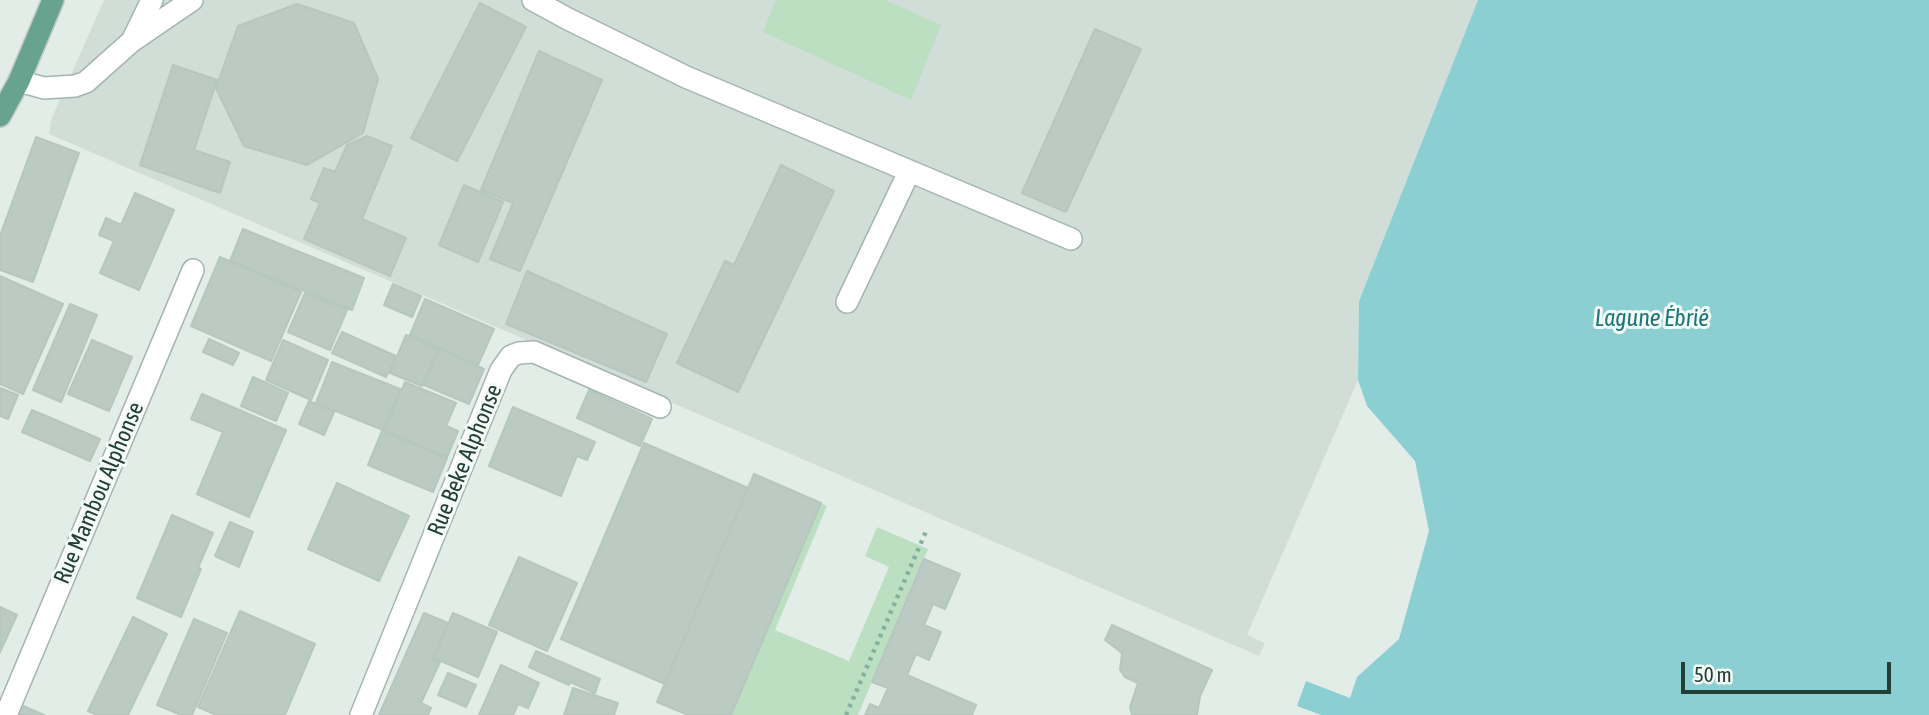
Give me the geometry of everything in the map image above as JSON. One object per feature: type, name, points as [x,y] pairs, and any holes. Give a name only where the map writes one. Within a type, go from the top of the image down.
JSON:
[{"type":"main road","points":[[0,115],[19,81],[53,0]]},
{"type":"street","points":[[132,41],[152,0]]},
{"type":"street","points":[[19,81],[44,88],[75,86],[86,82],[132,41],[192,0]]},
{"type":"street","points":[[533,0],[686,77],[1072,239]]},
{"type":"street","points":[[847,302],[909,172]]},
{"type":"street","name":"Rue Mambou Alphonse","points":[[6,715],[193,270]]},
{"type":"street","name":"Rue Beke Alphonse","points":[[361,715],[501,370],[511,356],[534,352],[660,407]]},
{"type":"path","points":[[846,715],[928,529]]},
{"type":"shaded area","points":[[104,0],[1478,0],[1359,301],[1358,380],[1247,635],[1265,643],[1259,656],[49,134],[51,120]]},
{"type":"green space","points":[[776,0],[885,0],[941,25],[911,100],[763,32]]},
{"type":"green space","points":[[821,503],[827,506],[775,630],[849,661],[889,567],[865,556],[877,527],[928,549],[858,715],[731,715]]},
{"type":"water","name":"Lagune Ébrié","points":[[1478,0],[1929,0],[1929,715],[1321,715],[1297,706],[1306,681],[1350,698],[1357,677],[1399,639],[1429,531],[1415,461],[1367,406],[1358,380],[1359,301]]},
{"type":"building","points":[[480,3],[526,27],[457,161],[411,138]]},
{"type":"building","points":[[297,4],[354,23],[378,79],[363,133],[307,165],[244,146],[216,88],[238,26]]},
{"type":"building","points":[[1095,29],[1141,49],[1066,212],[1022,193]]},
{"type":"building","points":[[539,51],[602,80],[520,271],[490,259],[513,203],[481,190]]},
{"type":"building","points":[[173,65],[217,80],[194,150],[230,162],[220,193],[140,165]]},
{"type":"building","points":[[367,136],[392,146],[362,219],[406,238],[390,276],[304,239],[320,203],[311,199],[324,168],[335,172],[347,145]]},
{"type":"building","points":[[36,137],[79,153],[33,282],[0,270],[0,236]]},
{"type":"building","points":[[781,165],[834,191],[738,392],[677,363],[725,261],[734,265]]},
{"type":"building","points":[[464,185],[503,202],[478,262],[439,245]]},
{"type":"building","points":[[135,193],[174,210],[139,290],[100,273],[114,241],[99,235],[106,218],[121,225]]},
{"type":"building","points":[[243,229],[364,278],[352,310],[230,261]]},
{"type":"building","points":[[220,257],[301,292],[271,361],[191,326]]},
{"type":"building","points":[[527,271],[667,334],[646,382],[506,324]]},
{"type":"building","points":[[0,276],[63,304],[23,394],[0,384]]},
{"type":"building","points":[[393,284],[421,296],[412,317],[384,305]]},
{"type":"building","points":[[305,293],[347,310],[330,350],[288,332]]},
{"type":"building","points":[[425,299],[494,329],[478,365],[410,335]]},
{"type":"building","points":[[70,304],[97,315],[61,402],[33,390]]},
{"type":"building","points":[[342,332],[396,356],[386,377],[332,353]]},
{"type":"building","points":[[406,335],[438,349],[422,386],[390,373]]},
{"type":"building","points":[[209,339],[239,353],[233,365],[203,352]]},
{"type":"building","points":[[92,340],[132,357],[109,411],[68,394]]},
{"type":"building","points":[[283,340],[328,360],[311,400],[266,380]]},
{"type":"building","points":[[439,349],[484,369],[469,404],[424,385]]},
{"type":"building","points":[[332,362],[400,389],[383,430],[316,403]]},
{"type":"building","points":[[253,377],[288,393],[276,421],[241,406]]},
{"type":"building","points":[[405,382],[456,403],[446,426],[458,431],[447,457],[385,431]]},
{"type":"building","points":[[0,388],[18,395],[8,419],[0,416]]},
{"type":"building","points":[[589,390],[652,419],[640,446],[577,418]]},
{"type":"building","points":[[202,394],[286,430],[249,517],[197,494],[223,432],[191,419]]},
{"type":"building","points":[[309,401],[334,412],[324,435],[299,424]]},
{"type":"building","points":[[513,407],[595,442],[587,460],[577,456],[561,496],[489,466]]},
{"type":"building","points":[[32,410],[100,439],[90,461],[22,432]]},
{"type":"building","points":[[382,431],[447,458],[433,492],[368,465]]},
{"type":"building","points":[[644,443],[748,488],[665,684],[561,639]]},
{"type":"building","points":[[754,474],[821,503],[731,715],[688,715],[657,702]]},
{"type":"building","points":[[337,483],[409,516],[379,581],[308,549]]},
{"type":"building","points":[[172,515],[213,533],[181,617],[137,598]]},
{"type":"building","points":[[230,522],[253,532],[239,567],[215,556]]},
{"type":"building","points":[[519,557],[577,583],[547,651],[489,625]]},
{"type":"building","points":[[924,559],[960,574],[945,609],[933,604],[924,625],[941,632],[929,660],[916,654],[907,675],[976,705],[972,715],[865,715],[870,704],[879,708],[888,688],[872,682]]},
{"type":"building","points":[[0,607],[17,615],[0,652]]},
{"type":"building","points":[[240,611],[315,644],[285,715],[216,715],[198,707]]},
{"type":"building","points":[[424,613],[448,623],[432,659],[440,662],[421,703],[431,708],[428,715],[379,715]]},
{"type":"building","points":[[453,613],[497,632],[478,677],[434,658]]},
{"type":"building","points":[[133,617],[167,634],[128,715],[97,715],[88,711]]},
{"type":"building","points":[[194,619],[227,633],[192,715],[181,715],[157,705]]},
{"type":"building","points":[[1112,625],[1212,670],[1200,696],[1197,715],[1132,715],[1130,707],[1138,683],[1125,677],[1120,670],[1122,653],[1105,640]]},
{"type":"building","points":[[536,651],[600,679],[595,693],[529,667]]},
{"type":"building","points":[[501,665],[539,683],[528,708],[518,704],[513,715],[479,715]]},
{"type":"building","points":[[448,673],[476,685],[466,707],[438,695]]},
{"type":"building","points":[[573,688],[618,703],[614,715],[564,715]]},
{"type":"building","points":[[21,705],[44,715],[17,715]]}]
